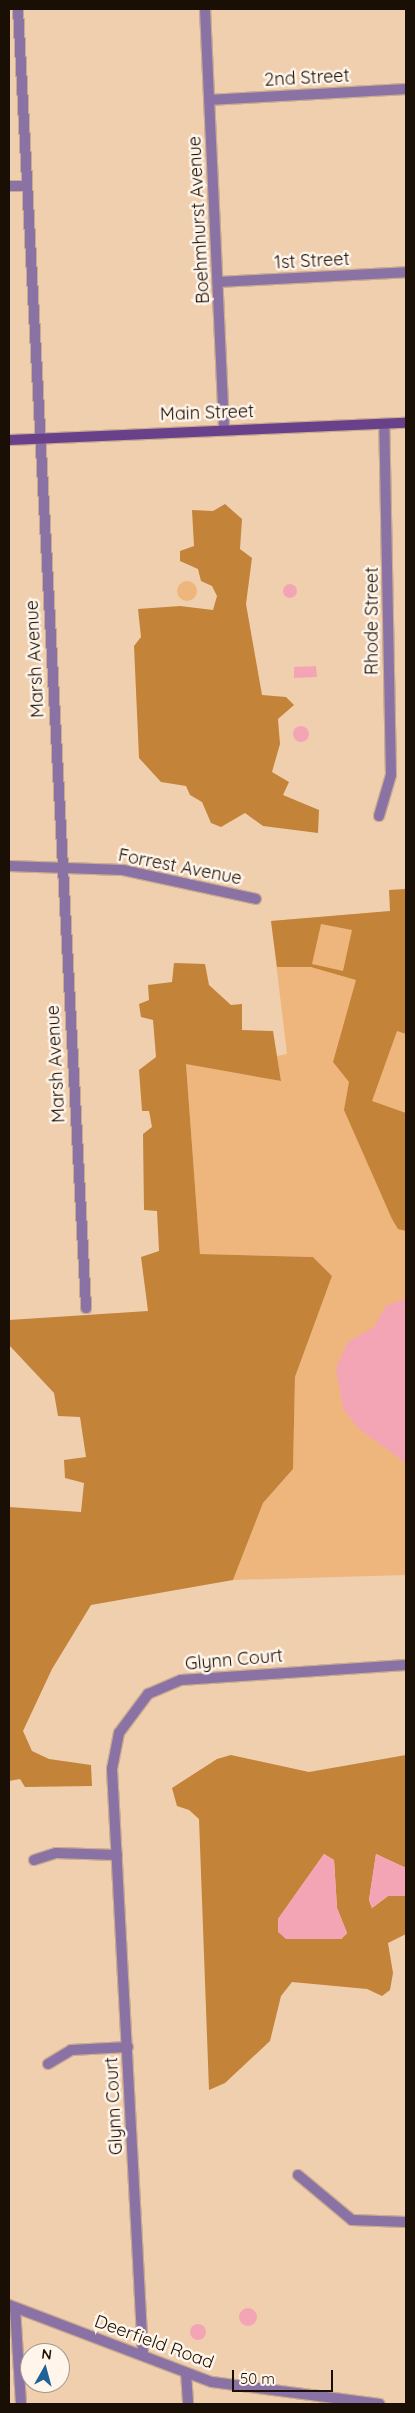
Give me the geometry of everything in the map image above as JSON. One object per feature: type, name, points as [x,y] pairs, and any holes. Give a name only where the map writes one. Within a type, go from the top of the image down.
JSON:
[{"type":"main road","name":"Main Street","points":[[9,440],[224,429],[406,423]]},
{"type":"street","name":"Marsh Avenue","points":[[18,9],[86,1308]]},
{"type":"street","name":"Boehmhurst Avenue","points":[[205,9],[224,429]]},
{"type":"street","name":"2nd Street","points":[[209,100],[406,90]]},
{"type":"street","points":[[9,186],[27,186]]},
{"type":"street","name":"1st Street","points":[[218,282],[406,272]]},
{"type":"street","name":"Rhode Street","points":[[379,816],[391,775],[384,424]]},
{"type":"street","name":"Forrest Avenue","points":[[9,866],[123,870],[256,899]]},
{"type":"street","name":"Glynn Court","points":[[143,2355],[117,1855],[114,1751],[127,1719],[148,1694],[163,1685],[200,1676],[406,1666]]},
{"type":"street","points":[[34,1860],[56,1853],[117,1855]]},
{"type":"street","points":[[48,2064],[71,2050],[128,2047]]},
{"type":"street","points":[[298,2175],[352,2220],[406,2222]]},
{"type":"street","points":[[12,2307],[21,2404]]},
{"type":"street","name":"Deerfield Road","points":[[12,2307],[143,2355],[186,2373],[237,2387],[380,2404]]},
{"type":"street","points":[[186,2373],[188,2404]]},
{"type":"shaded area","points":[[225,504],[242,519],[240,549],[252,558],[246,604],[262,695],[286,697],[294,705],[278,719],[280,744],[272,772],[289,782],[283,795],[319,810],[318,833],[263,826],[245,813],[221,827],[211,823],[202,802],[190,795],[186,786],[161,782],[139,758],[134,646],[141,637],[138,609],[180,606],[213,610],[217,596],[212,586],[201,581],[198,569],[180,561],[180,551],[194,546],[192,510],[213,511]]},
{"type":"shaded area","points":[[187,581],[194,584],[197,591],[194,598],[187,601],[180,598],[177,591],[180,584]]},
{"type":"shaded area","points":[[287,584],[293,584],[297,591],[293,598],[287,598],[283,594],[283,588]]},
{"type":"shaded area","points":[[316,666],[317,677],[294,678],[294,667]]},
{"type":"shaded area","points":[[301,726],[307,728],[309,734],[307,740],[301,742],[295,740],[293,734],[295,728]]},
{"type":"shaded area","points":[[406,889],[406,1034],[397,1031],[372,1101],[406,1113],[406,1231],[398,1229],[392,1219],[344,1110],[349,1082],[333,1062],[356,980],[311,967],[277,967],[271,921],[390,911],[389,890]],"holes":[[[321,924],[352,930],[343,971],[312,964]]]},
{"type":"shaded area","points":[[406,910],[406,1575],[233,1580],[263,1503],[293,1469],[295,1377],[332,1276],[313,1257],[200,1254],[186,1063],[281,1081],[277,1056],[287,1054],[271,921]]},
{"type":"shaded area","points":[[174,963],[205,964],[209,985],[231,1005],[242,1004],[242,1030],[273,1031],[281,1081],[186,1064],[200,1254],[313,1257],[332,1276],[295,1377],[293,1469],[263,1503],[233,1580],[91,1605],[52,1669],[23,1731],[32,1751],[49,1759],[91,1765],[92,1786],[25,1787],[20,1779],[9,1781],[9,1507],[81,1512],[84,1483],[65,1478],[64,1460],[86,1457],[80,1417],[58,1416],[54,1393],[9,1345],[9,1320],[148,1311],[141,1257],[159,1251],[157,1211],[144,1210],[143,1134],[152,1127],[149,1111],[142,1111],[139,1070],[156,1057],[153,1020],[141,1017],[139,1004],[149,1000],[148,985],[172,982]]},
{"type":"shaded area","points":[[406,1298],[406,1463],[359,1429],[343,1409],[336,1368],[348,1342],[374,1327],[386,1306]]},
{"type":"shaded area","points":[[231,1755],[309,1772],[406,1755],[406,1868],[376,1854],[369,1900],[372,1908],[388,1896],[406,1896],[406,1934],[388,1943],[393,1973],[390,1990],[382,1996],[367,1989],[292,1982],[281,1996],[270,2041],[225,2083],[209,2090],[199,1819],[189,1810],[177,1806],[172,1788],[217,1759]],"holes":[[[324,1854],[334,1860],[337,1908],[347,1933],[341,1939],[286,1939],[278,1919]]]},
{"type":"shaded area","points":[[324,1854],[334,1860],[337,1908],[347,1933],[341,1939],[286,1939],[278,1932],[278,1919]]},
{"type":"shaded area","points":[[376,1854],[406,1868],[406,1896],[388,1896],[372,1908],[369,1900]]},
{"type":"shaded area","points":[[244,2308],[252,2308],[257,2313],[255,2324],[244,2326],[239,2321],[239,2313]]},
{"type":"shaded area","points":[[198,2324],[204,2326],[206,2332],[204,2338],[198,2340],[192,2338],[190,2332],[192,2326]]}]
